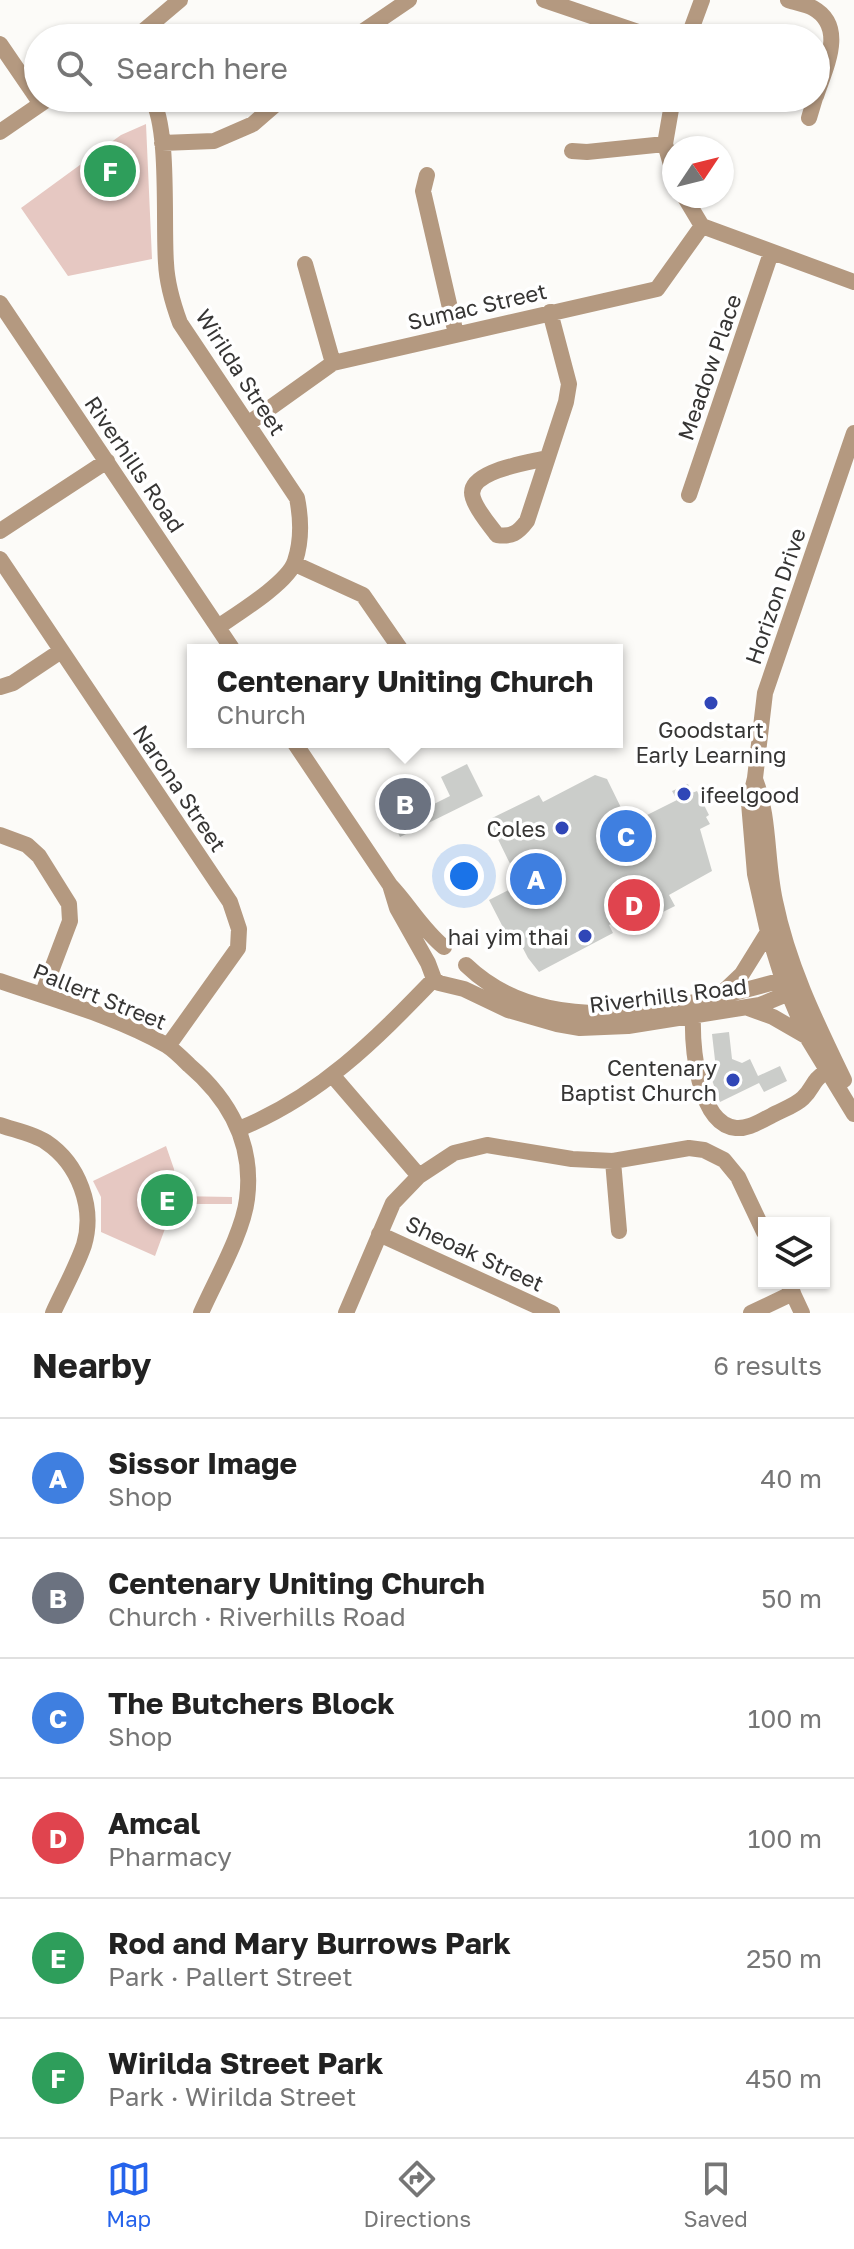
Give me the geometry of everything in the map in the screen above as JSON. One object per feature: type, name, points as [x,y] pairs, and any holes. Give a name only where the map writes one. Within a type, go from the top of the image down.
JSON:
[{"type":"street","points":[[152,24],[180,0]]},
{"type":"street","points":[[374,24],[409,0]]},
{"type":"street","points":[[693,24],[702,0]]},
{"type":"street","points":[[788,0],[814,8],[830,24],[833,44],[830,53]]},
{"type":"street","points":[[549,1],[616,24]]},
{"type":"street","points":[[0,44],[24,74]]},
{"type":"street","points":[[0,132],[29,112]]},
{"type":"street","name":"Wirilda Street","points":[[158,112],[170,296],[180,323],[297,498],[301,522],[295,564]]},
{"type":"street","points":[[162,143],[214,141],[253,124],[267,112]]},
{"type":"street","points":[[666,136],[671,112]]},
{"type":"street","points":[[809,118],[811,112]]},
{"type":"street","points":[[572,151],[662,144]]},
{"type":"street","points":[[427,175],[423,191],[456,334]]},
{"type":"street","points":[[691,208],[702,226],[854,282]]},
{"type":"street","name":"Sumac Street","points":[[249,423],[333,363],[657,289],[702,226]]},
{"type":"street","name":"Meadow Place","points":[[689,495],[771,253]]},
{"type":"street","points":[[305,264],[333,363]]},
{"type":"street","name":"Riverhills Road","points":[[0,303],[229,644]]},
{"type":"street","points":[[547,458],[483,475],[474,483],[471,494],[474,503],[497,535],[509,537],[520,531],[527,521],[566,402],[569,384],[550,312]]},
{"type":"street","name":"Horizon Drive","points":[[854,434],[765,693],[749,803],[755,874],[768,932],[854,1102]]},
{"type":"street","points":[[0,531],[107,461]]},
{"type":"street","name":"Narona Street","points":[[0,559],[230,902],[239,929],[238,948],[168,1046]]},
{"type":"street","points":[[218,627],[265,595],[295,564],[363,595],[397,644]]},
{"type":"street","points":[[0,687],[13,683],[61,651]]},
{"type":"street","points":[[239,1129],[276,1113],[333,1076],[441,982],[462,977],[466,965],[461,953],[444,947],[422,927],[298,748]]},
{"type":"street","name":"Horizon Drive","points":[[755,778],[765,805],[774,896],[792,984],[807,1037],[854,1114]]},
{"type":"street","points":[[0,835],[33,850],[69,904],[70,921],[42,995]]},
{"type":"street","points":[[390,885],[397,908],[441,982]]},
{"type":"street","points":[[719,995],[742,974],[768,932]]},
{"type":"street","points":[[428,963],[434,952],[444,947]]},
{"type":"street","name":"Riverhills Road","points":[[466,965],[489,985],[532,1005],[598,1015],[792,984]]},
{"type":"street","name":"Pallert Street","points":[[0,981],[127,1026],[168,1046],[217,1092],[239,1129],[248,1166],[247,1201],[241,1223],[201,1313]]},
{"type":"street","name":"Riverhills Road","points":[[441,982],[526,1016],[580,1028],[628,1026],[760,1005],[792,984]]},
{"type":"street","points":[[745,1007],[773,1017],[807,1037]]},
{"type":"street","points":[[693,1014],[698,1076],[709,1107],[720,1120],[734,1128],[752,1126],[804,1098],[814,1079],[827,1071]]},
{"type":"street","points":[[333,1076],[419,1176]]},
{"type":"street","points":[[0,1125],[45,1142],[65,1160],[80,1180],[88,1213],[84,1244],[53,1313]]},
{"type":"street","points":[[346,1313],[393,1203],[419,1176],[454,1153],[487,1145],[572,1159],[613,1161],[689,1148],[704,1150],[724,1160],[738,1177],[758,1219]]},
{"type":"street","points":[[613,1161],[619,1231]]},
{"type":"street","name":"Sheoak Street","points":[[379,1234],[552,1313]]},
{"type":"street","points":[[751,1313],[789,1289]]},
{"type":"street","points":[[791,1289],[802,1313]]},
{"type":"shaded area","points":[[146,124],[152,259],[68,276],[21,208],[121,135]]},
{"type":"shaded area","points":[[166,1146],[174,1169],[175,1196],[232,1197],[232,1204],[174,1204],[155,1256],[101,1232],[101,1197],[93,1181]]},
{"type":"building","points":[[467,764],[483,796],[400,837],[382,800],[416,783],[428,807],[450,796],[441,777]]},
{"type":"building","points":[[595,775],[607,779],[629,824],[677,800],[672,791],[688,784],[692,793],[697,791],[709,815],[706,817],[710,824],[700,829],[712,871],[669,895],[675,906],[661,913],[655,901],[609,925],[613,933],[539,972],[514,931],[507,935],[489,900],[520,884],[490,819],[539,795],[543,802]]},
{"type":"building","name":"Centenary Baptist Church","points":[[729,1032],[732,1059],[742,1063],[750,1059],[758,1076],[780,1066],[787,1081],[764,1092],[759,1083],[720,1102],[709,1072],[716,1069],[712,1034]]},
{"type":"place","name":"Wirilda Street Park","points":[[110,171]]},
{"type":"place","name":"Goodstart Early Learning","points":[[711,703]]},
{"type":"place","name":"ifeelgood","points":[[684,794]]},
{"type":"place","name":"Centenary Uniting Church","points":[[405,804]]},
{"type":"place","name":"Coles","points":[[562,828]]},
{"type":"place","name":"The Butchers Block","points":[[626,836]]},
{"type":"place","name":"Sissor Image","points":[[536,879]]},
{"type":"place","name":"Amcal","points":[[634,905]]},
{"type":"place","name":"hai yim thai","points":[[585,936]]},
{"type":"place","name":"Centenary Baptist Church","points":[[733,1080]]},
{"type":"place","name":"Rod and Mary Burrows Park","points":[[167,1200]]}]
